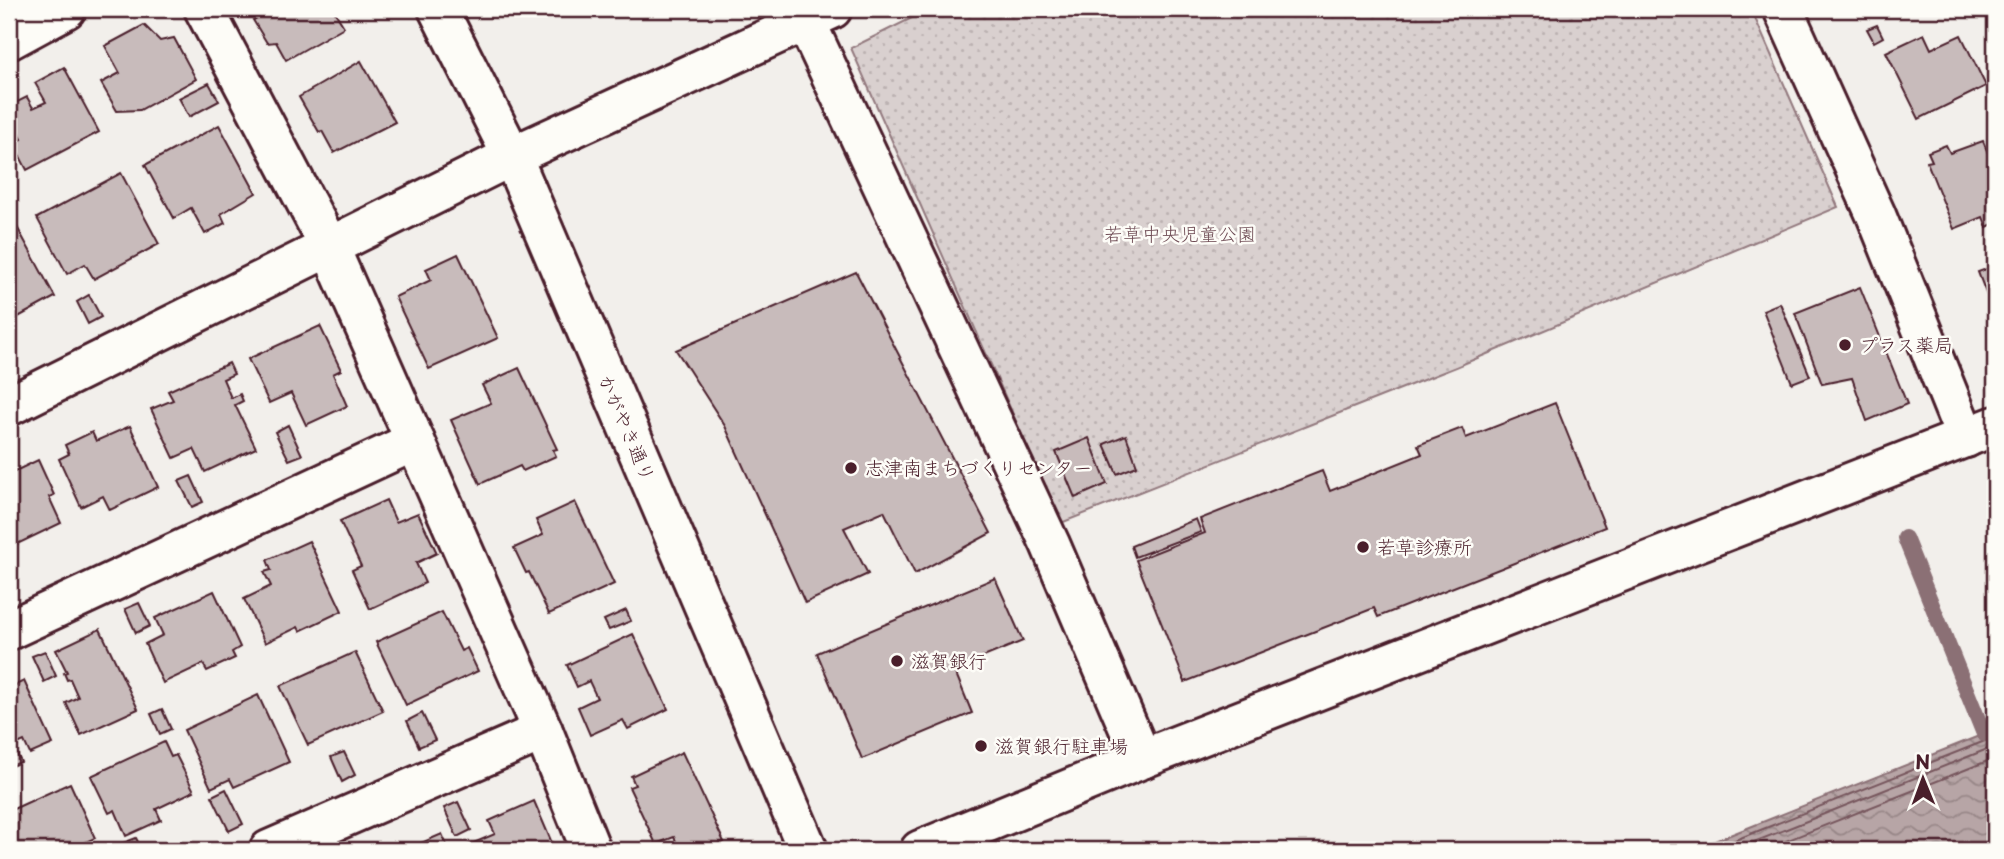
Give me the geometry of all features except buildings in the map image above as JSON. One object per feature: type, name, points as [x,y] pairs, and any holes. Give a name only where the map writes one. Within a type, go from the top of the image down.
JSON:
[{"type":"street","points":[[9,40],[66,9]]},
{"type":"street","points":[[204,9],[329,246],[543,731],[591,850]]},
{"type":"street","name":"かがやき通り","points":[[438,9],[512,156],[808,850]]},
{"type":"street","points":[[920,850],[1142,760],[1981,432],[1876,215],[1783,9]]},
{"type":"street","points":[[9,406],[512,156],[819,15],[1142,760]]},
{"type":"street","points":[[9,630],[415,441]]},
{"type":"street","points":[[270,850],[543,731]]},
{"type":"green space","name":"若草中央児童公園","points":[[930,9],[1751,9],[1838,207],[1456,367],[1061,523],[851,48]]},
{"type":"water","points":[[1995,729],[1995,850],[1692,850],[1984,734]]},
{"type":"waterway","points":[[1905,538],[1984,734]]},
{"type":"place","name":"プラス薬局","points":[[1845,345]]},
{"type":"place","name":"志津南まちづくりセンター","points":[[851,468]]},
{"type":"place","name":"若草診療所","points":[[1363,547]]},
{"type":"place","name":"滋賀銀行","points":[[897,661]]},
{"type":"place","name":"滋賀銀行駐車場","points":[[981,746]]}]
